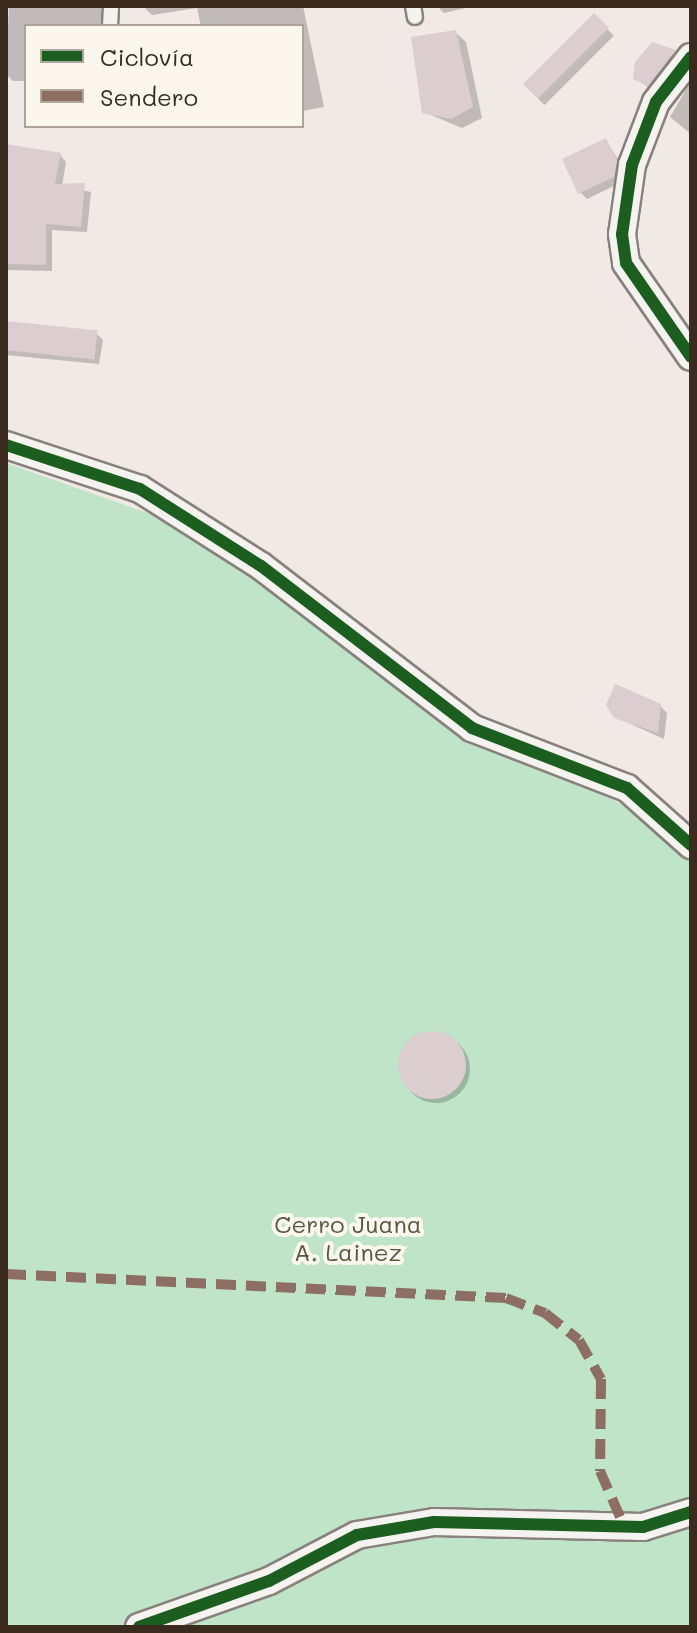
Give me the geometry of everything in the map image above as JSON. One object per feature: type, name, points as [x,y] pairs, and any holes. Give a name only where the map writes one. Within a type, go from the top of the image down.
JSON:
[{"type":"street","points":[[691,57],[656,102],[632,165],[622,234],[626,263],[691,357]]},
{"type":"street","points":[[6,445],[140,489],[261,566],[472,728],[627,788],[691,845]]},
{"type":"street","points":[[139,1627],[269,1581],[357,1535],[434,1522],[643,1527],[691,1512]]},
{"type":"green space","name":"Cerro Juana A. Lainez","points":[[6,463],[173,522],[691,849],[691,1627],[6,1627]]},
{"type":"building","points":[[594,13],[609,28],[538,99],[523,84]]},
{"type":"building","points":[[456,30],[473,107],[451,119],[422,113],[411,37]]},
{"type":"building","points":[[652,42],[676,50],[648,86],[633,79],[635,62]]},
{"type":"building","points":[[606,138],[617,160],[614,177],[578,194],[562,159]]},
{"type":"building","points":[[6,144],[61,153],[55,184],[85,183],[81,227],[46,224],[46,265],[6,264]]},
{"type":"building","points":[[6,321],[97,331],[94,359],[6,350]]},
{"type":"building","points":[[615,684],[661,704],[658,733],[614,718],[606,705]]},
{"type":"building","points":[[432,1031],[456,1041],[466,1065],[456,1089],[432,1099],[408,1089],[398,1065],[408,1041]]},
{"type":"marked path","points":[[6,1274],[506,1298],[545,1313],[579,1340],[601,1379],[600,1471],[624,1526]]},
{"type":"cycle path","points":[[691,57],[656,102],[632,165],[622,234],[626,263],[691,357]]},
{"type":"cycle path","points":[[6,445],[140,489],[261,566],[472,728],[627,788],[691,845]]},
{"type":"cycle path","points":[[139,1627],[269,1581],[357,1535],[434,1522],[643,1527],[691,1512]]}]
